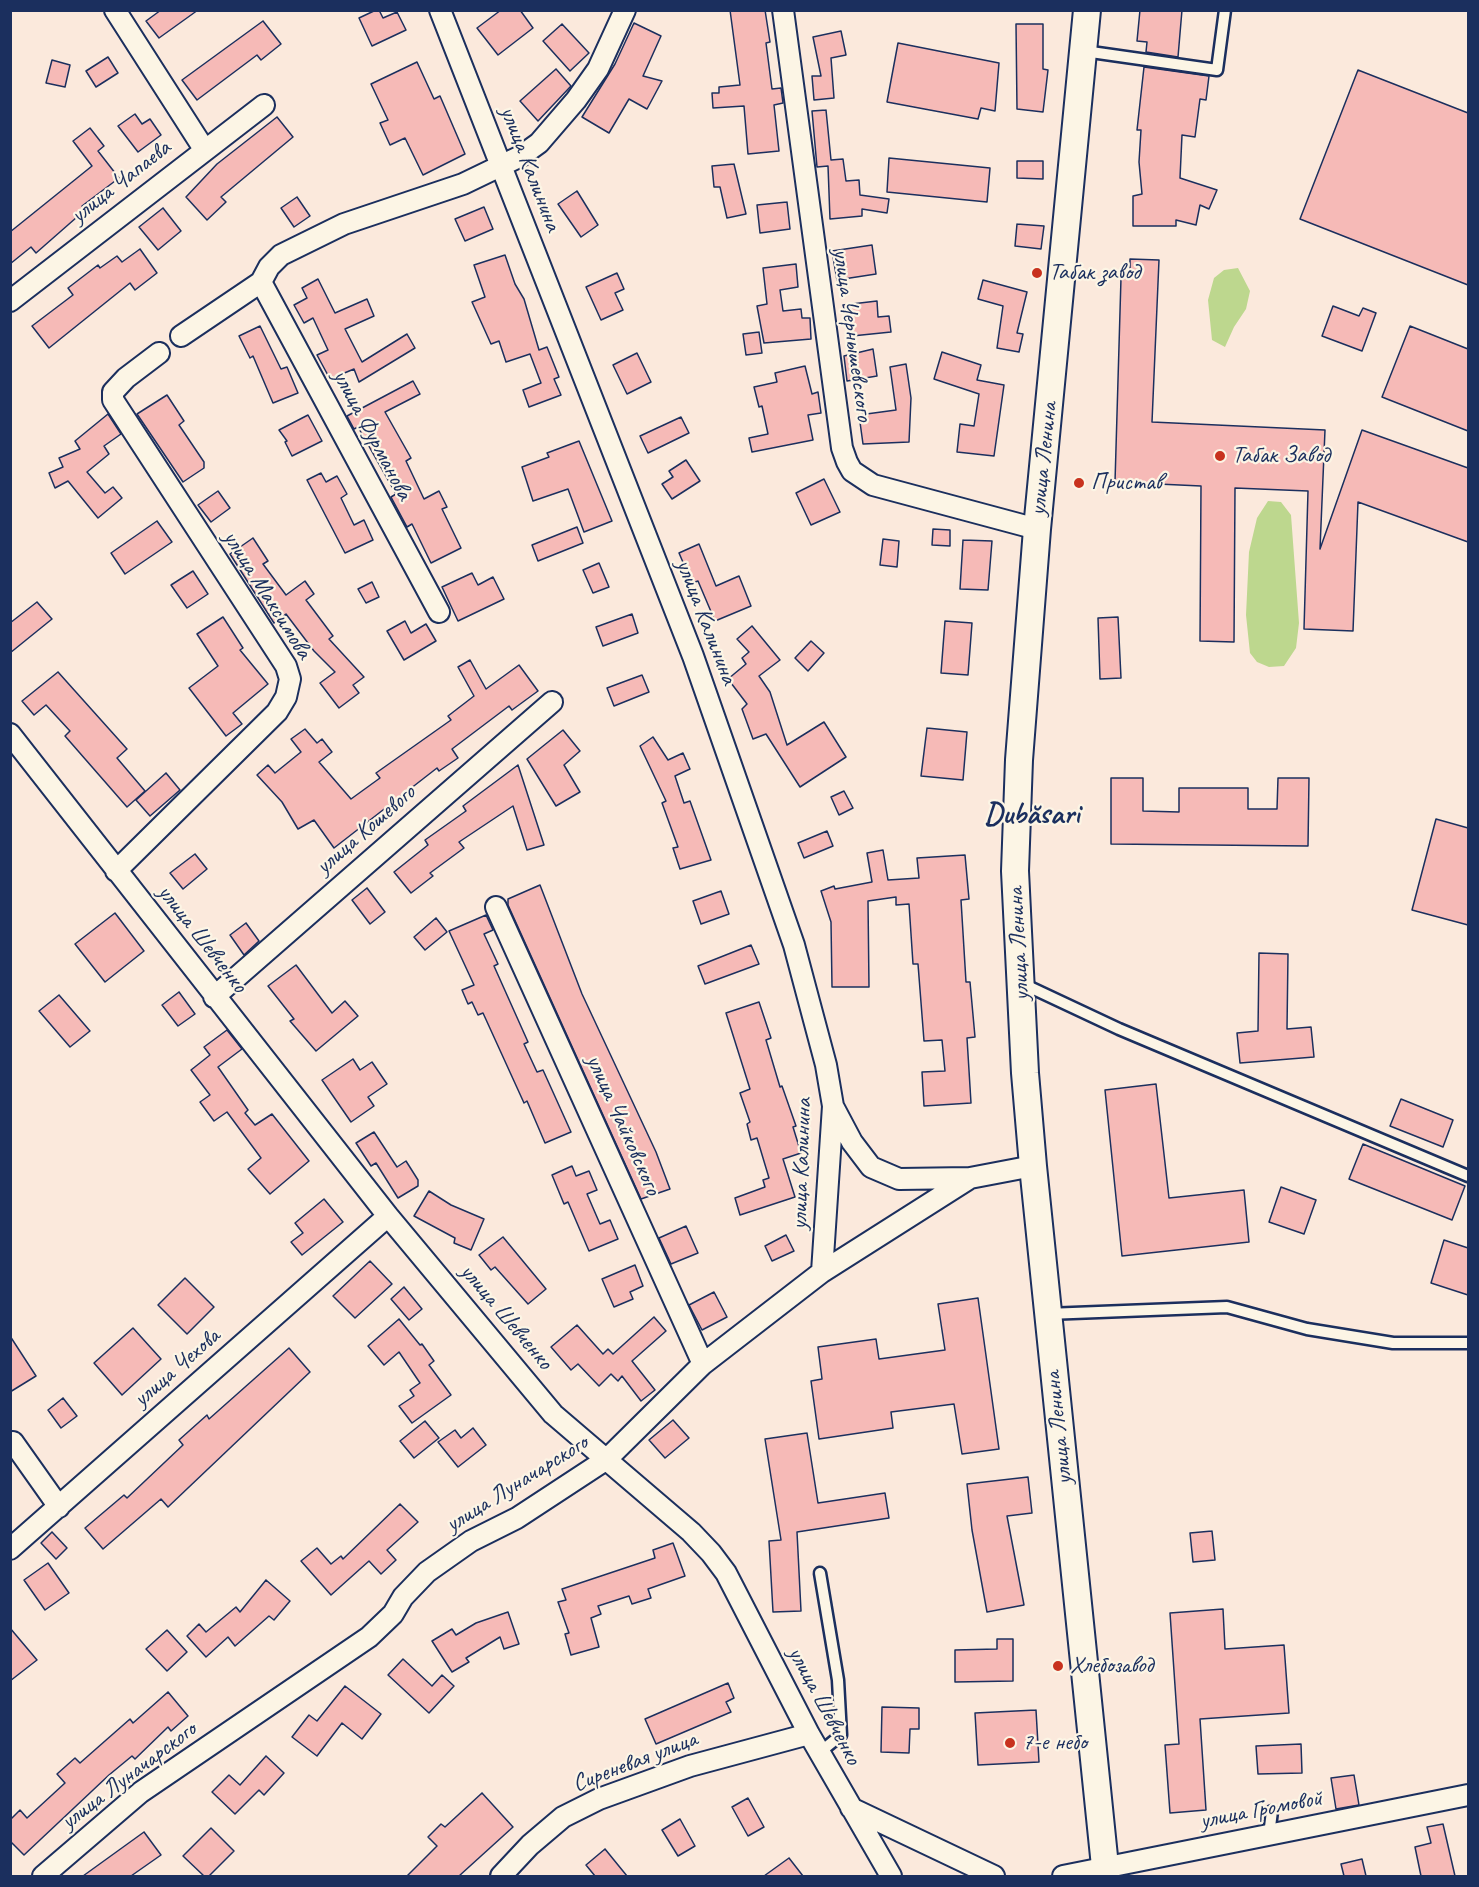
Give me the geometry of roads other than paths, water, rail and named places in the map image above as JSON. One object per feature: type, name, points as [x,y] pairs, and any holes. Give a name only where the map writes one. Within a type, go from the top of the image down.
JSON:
[{"type":"street","points":[[115,10],[204,149]]},
{"type":"street","name":"улица Калинина","points":[[440,10],[693,656],[794,945],[826,1065],[833,1106],[822,1272]]},
{"type":"street","points":[[181,336],[261,282],[269,267],[281,255],[344,224],[463,184],[502,166],[539,143],[598,69],[625,10]]},
{"type":"street","name":"улица Чернышевского","points":[[783,10],[842,448],[847,462],[852,471],[873,485],[1037,529]]},
{"type":"street","name":"улица Ленина","points":[[1087,10],[1037,529],[1018,760],[1015,871],[1033,1166],[1106,1872]]},
{"type":"street","name":"улица Чапаева","points":[[10,301],[204,149],[264,105]]},
{"type":"street","name":"улица Фурманова","points":[[261,282],[439,612]]},
{"type":"street","name":"улица Максимова","points":[[116,871],[277,712],[286,698],[290,679],[286,666],[117,409],[113,392],[126,378],[159,353]]},
{"type":"street","name":"улица Кошевого","points":[[214,997],[552,702]]},
{"type":"street","name":"улица Шевченко","points":[[10,734],[388,1216],[553,1414],[691,1532],[726,1573],[808,1734],[891,1876]]},
{"type":"street","name":"улица Чайковского","points":[[496,907],[703,1364]]},
{"type":"street","points":[[833,1106],[852,1142],[871,1167],[899,1179],[970,1178]]},
{"type":"street","name":"улица Луначарского","points":[[43,1876],[141,1792],[369,1637],[393,1614],[403,1597],[427,1572],[471,1541],[517,1518],[607,1459],[703,1364],[822,1272],[970,1178],[1033,1166]]},
{"type":"street","name":"улица Чехова","points":[[10,1549],[388,1216]]},
{"type":"street","points":[[13,1442],[59,1507]]},
{"type":"street","name":"Сиреневая улица","points":[[501,1876],[530,1845],[563,1817],[599,1799],[690,1766],[808,1734]]},
{"type":"street","name":"улица Громовой","points":[[1063,1876],[1106,1872],[1269,1834],[1468,1795]]},
{"type":"street","points":[[850,1808],[994,1876]]},
{"type":"lane","points":[[1084,51],[1217,70],[1225,10]]},
{"type":"lane","points":[[1021,983],[1119,1029],[1468,1176]]},
{"type":"lane","points":[[1047,1314],[1227,1306],[1307,1329],[1393,1343],[1468,1342]]},
{"type":"lane","points":[[819,1753],[841,1736],[838,1680],[820,1573]]},
{"type":"lane","points":[[1269,1834],[1272,1811]]},
{"type":"place","name":"Табак завод","points":[[1037,273]]},
{"type":"place","name":"Табак Завод","points":[[1220,456]]},
{"type":"place","name":"Пристав","points":[[1079,483]]},
{"type":"place","name":"Хлебозавод","points":[[1058,1666]]},
{"type":"place","name":"7-е небо","points":[[1010,1743]]},
{"type":"district","name":"Dubăsari","points":[[1032,815]]}]
